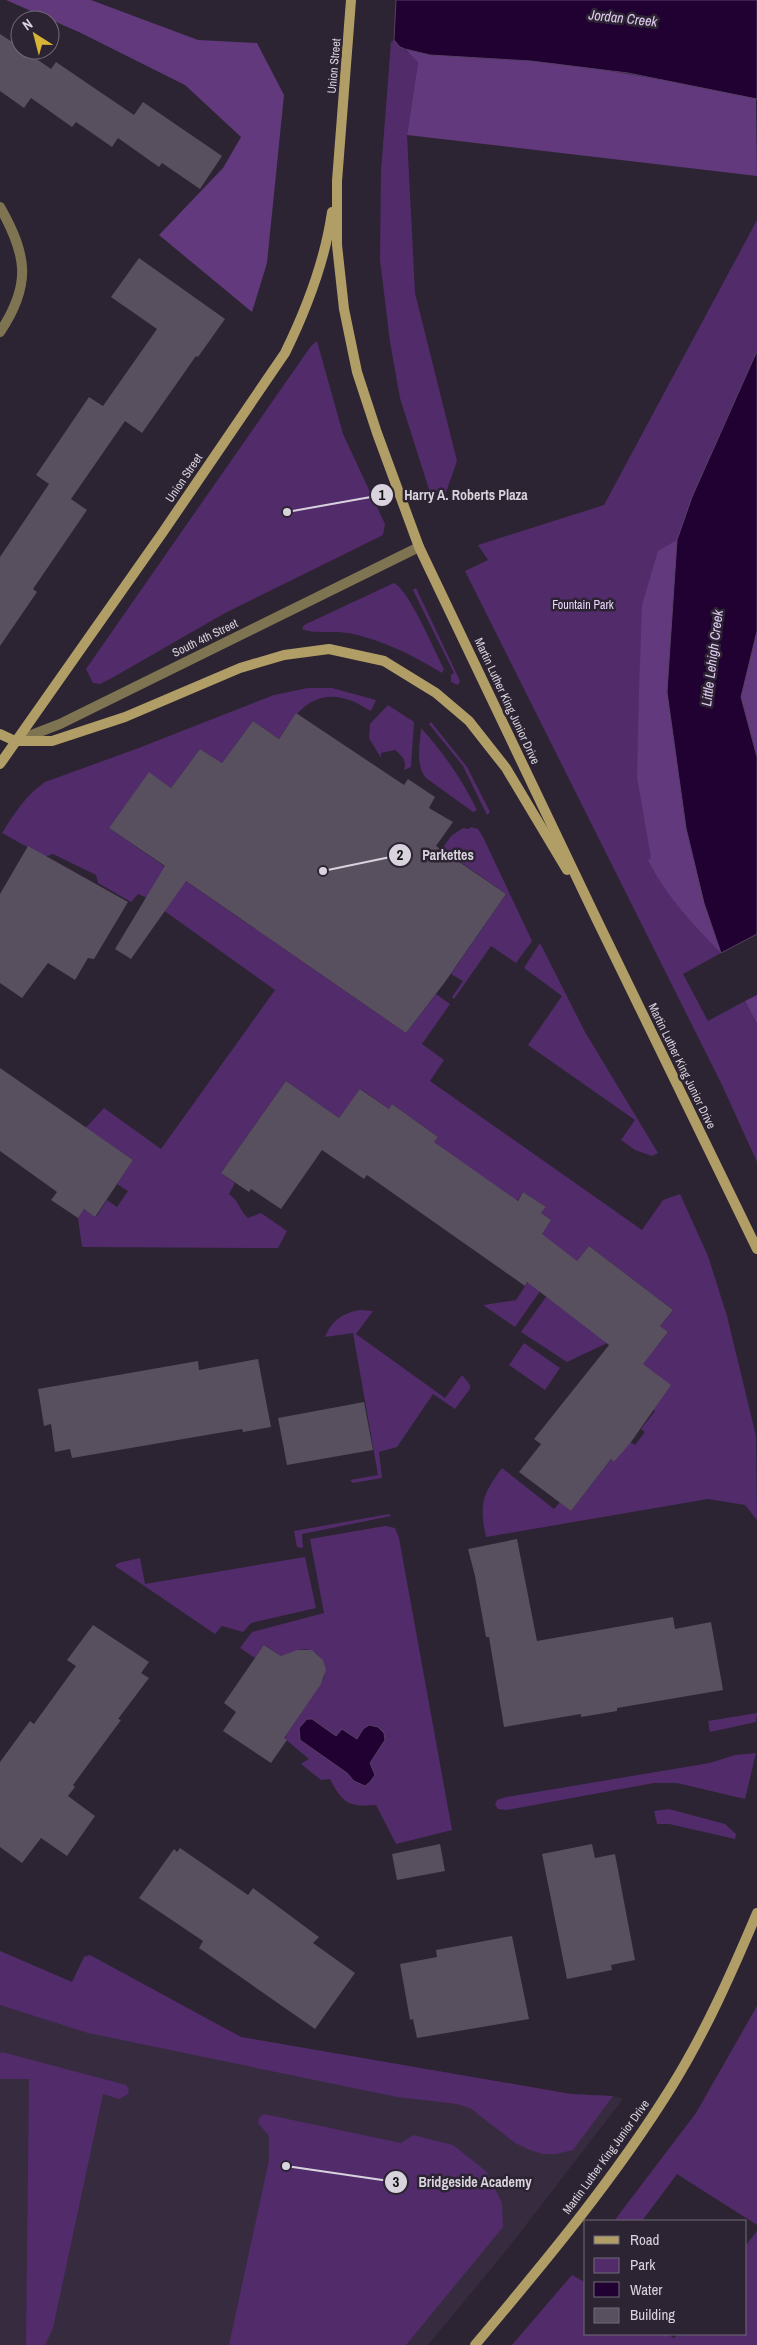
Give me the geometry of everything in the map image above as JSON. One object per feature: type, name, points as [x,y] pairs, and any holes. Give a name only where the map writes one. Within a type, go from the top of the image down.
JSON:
[{"type":"main road","name":"Union Street","points":[[340,134],[351,0]]},
{"type":"main road","name":"Martin Luther King Junior Drive","points":[[340,134],[337,181],[338,254],[344,309],[357,372],[377,433],[420,546],[596,918],[757,1249]]},
{"type":"main road","name":"Union Street","points":[[0,764],[157,540],[285,352],[299,323],[316,277],[329,229],[337,181]]},
{"type":"main road","points":[[0,734],[16,741],[52,741],[125,717],[240,668],[284,655],[329,649],[384,661],[436,693],[469,721],[506,768],[596,918]]},
{"type":"main road","name":"Martin Luther King Junior Drive","points":[[475,2345],[558,2244],[636,2142],[673,2085],[721,1997],[757,1913]]},
{"type":"street","points":[[0,207],[19,246],[23,270],[19,298],[0,332]]},
{"type":"street","name":"South 4th Street","points":[[16,741],[60,724],[420,546]]},
{"type":"shaded area","points":[[6,0],[91,0],[198,40],[257,43],[284,95],[267,263],[252,312],[159,235],[223,168],[241,137],[185,85],[60,24],[60,10],[29,10]]},
{"type":"shaded area","points":[[405,49],[437,55],[518,59],[562,64],[756,98],[757,176],[407,135],[418,62]]},
{"type":"shaded area","points":[[677,540],[667,692],[686,828],[704,903],[721,953],[681,909],[663,886],[648,860],[651,858],[637,777],[642,605],[658,551]]},
{"type":"shaded area","points":[[757,631],[757,757],[741,697]]},
{"type":"shaded area","points":[[757,995],[757,1024],[745,1001]]},
{"type":"shaded area","points":[[0,1951],[72,1982],[241,2037],[571,2094],[613,2096],[623,2099],[509,2247],[428,2345],[0,2345]]},
{"type":"green space","points":[[394,40],[418,62],[407,135],[415,293],[457,461],[444,498],[433,502],[400,398],[390,342],[380,260],[381,171],[391,42]]},
{"type":"green space","name":"Fountain Park","points":[[757,220],[757,351],[692,497],[686,828],[704,903],[721,953],[683,974],[708,1021],[745,1001],[757,1024],[757,1162],[722,1085],[465,571],[488,560],[478,545],[604,505]]},
{"type":"green space","points":[[317,341],[343,434],[385,524],[383,535],[225,613],[112,678],[100,684],[93,683],[86,669],[311,346]]},
{"type":"green space","points":[[394,583],[407,597],[421,622],[444,669],[442,673],[409,654],[373,640],[349,633],[306,631],[302,629],[304,625]]},
{"type":"green space","points":[[416,588],[460,681],[458,685],[451,682],[451,675],[454,673],[413,590]]},
{"type":"green space","points":[[308,688],[332,688],[376,700],[371,711],[346,699],[334,697],[314,701],[298,713],[279,739],[253,721],[222,763],[200,749],[171,788],[149,773],[109,828],[406,1033],[436,994],[450,1004],[422,1044],[444,1060],[430,1081],[642,1230],[663,1200],[680,1194],[708,1256],[727,1316],[756,1436],[757,1520],[745,1505],[708,1499],[486,1537],[483,1516],[484,1500],[486,1493],[502,1468],[554,1509],[560,1502],[571,1511],[611,1459],[614,1462],[630,1442],[635,1445],[645,1432],[641,1429],[655,1411],[648,1405],[638,1360],[653,1340],[659,1344],[668,1332],[660,1326],[673,1310],[589,1246],[577,1261],[559,1264],[515,1327],[483,1305],[516,1300],[541,1262],[528,1253],[551,1220],[541,1213],[546,1207],[523,1192],[498,1229],[434,1142],[438,1137],[392,1104],[389,1109],[361,1089],[339,1118],[286,1081],[221,1173],[235,1183],[229,1194],[248,1218],[261,1213],[287,1231],[278,1248],[82,1247],[78,1218],[84,1209],[96,1217],[107,1200],[117,1207],[128,1191],[117,1184],[133,1160],[95,1134],[79,1135],[104,1108],[161,1149],[275,990],[145,897],[138,894],[131,902],[98,883],[96,875],[53,854],[45,857],[2,833],[26,799],[45,782],[274,695]]},
{"type":"green space","points":[[388,705],[414,722],[411,767],[404,770],[404,761],[398,752],[395,750],[381,753],[381,758],[369,738],[370,724]]},
{"type":"green space","points":[[431,722],[467,767],[490,812],[487,815],[463,766],[429,724]]},
{"type":"green space","points":[[421,728],[452,767],[477,810],[473,812],[426,778],[419,761]]},
{"type":"green space","points":[[471,827],[478,829],[483,837],[532,941],[516,963],[491,946],[454,999],[452,997],[463,981],[451,974],[506,894],[442,849],[451,836],[463,828],[469,829]]},
{"type":"green space","points":[[540,943],[585,1032],[658,1153],[652,1156],[635,1150],[621,1140],[635,1120],[528,1045],[562,996],[524,968]]},
{"type":"green space","points":[[566,1269],[607,1343],[567,1362],[521,1332]]},
{"type":"green space","points":[[360,1310],[373,1311],[356,1334],[445,1398],[462,1375],[470,1385],[470,1389],[455,1409],[433,1394],[397,1447],[379,1452],[382,1478],[353,1483],[350,1480],[378,1475],[353,1333],[325,1337],[331,1326],[339,1318]]},
{"type":"green space","points":[[524,1343],[560,1368],[545,1390],[509,1365]]},
{"type":"green space","points":[[389,1514],[391,1516],[302,1534],[303,1548],[297,1547],[294,1531]]},
{"type":"green space","points":[[385,1526],[395,1528],[399,1538],[452,1830],[396,1844],[376,1805],[353,1804],[343,1799],[330,1779],[321,1780],[301,1764],[309,1759],[284,1738],[324,1678],[324,1667],[319,1656],[311,1650],[305,1649],[295,1651],[285,1659],[265,1645],[255,1658],[240,1648],[252,1632],[324,1613],[310,1539]]},
{"type":"green space","points":[[305,1557],[316,1608],[251,1623],[243,1632],[222,1626],[215,1634],[115,1566],[118,1563],[140,1558],[145,1584]]},
{"type":"green space","points":[[757,1713],[756,1722],[710,1732],[708,1721]]},
{"type":"green space","points":[[756,1753],[745,1799],[677,1783],[654,1783],[506,1810],[498,1809],[495,1805],[497,1800],[506,1797],[710,1763],[735,1755]]},
{"type":"green space","points":[[669,1809],[725,1824],[736,1834],[735,1839],[669,1824],[657,1824],[654,1811]]},
{"type":"green space","points":[[0,1951],[72,1982],[84,1957],[90,1955],[241,2037],[571,2094],[613,2096],[573,2150],[556,2154],[543,2154],[515,2143],[470,2108],[457,2104],[397,2097],[88,2033],[0,2005]]},
{"type":"green space","points":[[757,2006],[757,2225],[677,2174],[643,2220],[615,2220],[696,2113]]},
{"type":"green space","points":[[2,2052],[126,2085],[129,2090],[128,2094],[119,2099],[103,2094],[53,2328],[45,2345],[26,2345],[29,2079],[0,2079],[0,2054]]},
{"type":"green space","points":[[264,2114],[401,2143],[413,2135],[453,2145],[486,2171],[502,2203],[503,2227],[406,2345],[229,2345],[269,2160],[269,2136],[258,2123],[259,2118]]},
{"type":"green space","points":[[757,2231],[757,2345],[512,2345],[572,2275],[584,2282],[584,2335],[669,2335],[674,2338],[677,2335],[747,2335],[747,2244]]},
{"type":"water","name":"Jordan Creek","points":[[396,0],[757,0],[757,99],[628,73],[531,61],[430,55],[405,49],[400,47],[394,40]]},
{"type":"water","name":"Little Lehigh Creek","points":[[757,351],[757,631],[741,697],[757,757],[757,934],[721,953],[704,903],[686,828],[667,692],[677,540],[692,497]]},
{"type":"water","points":[[307,1719],[312,1719],[336,1736],[342,1729],[357,1739],[363,1729],[369,1725],[378,1727],[384,1733],[385,1740],[370,1763],[375,1775],[370,1782],[365,1786],[354,1781],[347,1773],[300,1740],[299,1728]]},
{"type":"building","points":[[0,34],[10,40],[10,60],[38,60],[51,69],[56,62],[134,115],[143,102],[222,156],[200,189],[162,163],[159,167],[118,138],[112,147],[76,122],[72,127],[31,98],[24,108],[0,91]]},
{"type":"building","points":[[139,258],[225,319],[198,357],[196,356],[142,433],[125,421],[71,499],[87,510],[33,589],[37,592],[0,646],[0,557],[49,484],[36,475],[89,397],[103,406],[157,329],[111,297]]},
{"type":"building","points":[[296,713],[404,785],[408,779],[435,797],[429,808],[453,822],[436,846],[506,894],[445,982],[406,1033],[186,881],[131,959],[115,949],[165,866],[109,828],[149,772],[171,788],[200,749],[222,763],[253,721],[279,739]]},
{"type":"building","points":[[28,846],[128,902],[94,959],[88,958],[75,980],[48,963],[22,998],[0,983],[0,894]]},
{"type":"building","points":[[0,1068],[133,1160],[95,1217],[84,1209],[78,1218],[51,1200],[57,1192],[0,1151]]},
{"type":"building","points":[[286,1081],[339,1118],[360,1089],[389,1109],[392,1104],[438,1137],[434,1142],[518,1201],[523,1192],[546,1207],[541,1213],[551,1220],[542,1234],[577,1261],[589,1246],[673,1310],[660,1326],[668,1332],[643,1364],[671,1385],[631,1442],[614,1462],[611,1459],[571,1511],[519,1472],[541,1444],[534,1439],[609,1345],[527,1282],[525,1286],[367,1175],[364,1179],[322,1150],[281,1209],[251,1189],[249,1192],[221,1173]]},
{"type":"building","points":[[258,1359],[271,1427],[243,1432],[242,1429],[72,1458],[70,1449],[55,1452],[51,1424],[44,1426],[38,1389],[198,1361],[199,1370]]},
{"type":"building","points":[[364,1402],[373,1450],[287,1465],[278,1418]]},
{"type":"building","points":[[517,1539],[537,1641],[673,1617],[675,1629],[711,1622],[723,1690],[617,1708],[617,1711],[581,1717],[581,1714],[504,1727],[489,1637],[486,1637],[468,1549]]},
{"type":"building","points":[[93,1625],[149,1662],[141,1673],[149,1678],[118,1719],[121,1720],[73,1785],[75,1787],[68,1796],[95,1816],[67,1856],[41,1838],[22,1863],[0,1847],[0,1762],[30,1721],[34,1724],[76,1666],[67,1660]]},
{"type":"building","points":[[264,1645],[281,1656],[297,1650],[312,1650],[323,1660],[326,1670],[321,1684],[284,1738],[287,1740],[271,1763],[223,1731],[236,1712],[224,1703]]},
{"type":"building","points":[[440,1844],[445,1871],[397,1880],[392,1854]]},
{"type":"building","points":[[592,1844],[595,1858],[615,1854],[635,1960],[611,1965],[612,1970],[567,1979],[542,1854]]},
{"type":"building","points":[[180,1848],[248,1895],[253,1888],[319,1937],[313,1943],[355,1973],[315,2029],[199,1948],[203,1941],[139,1898],[174,1849],[177,1852]]},
{"type":"building","points":[[512,1936],[529,2019],[417,2038],[413,2019],[410,2020],[400,1964],[437,1957],[436,1950]]},
{"type":"place","name":"Harry A. Roberts Plaza","points":[[287,512]]},
{"type":"place","name":"Parkettes","points":[[323,871]]},
{"type":"place","name":"Bridgeside Academy","points":[[286,2166]]}]
